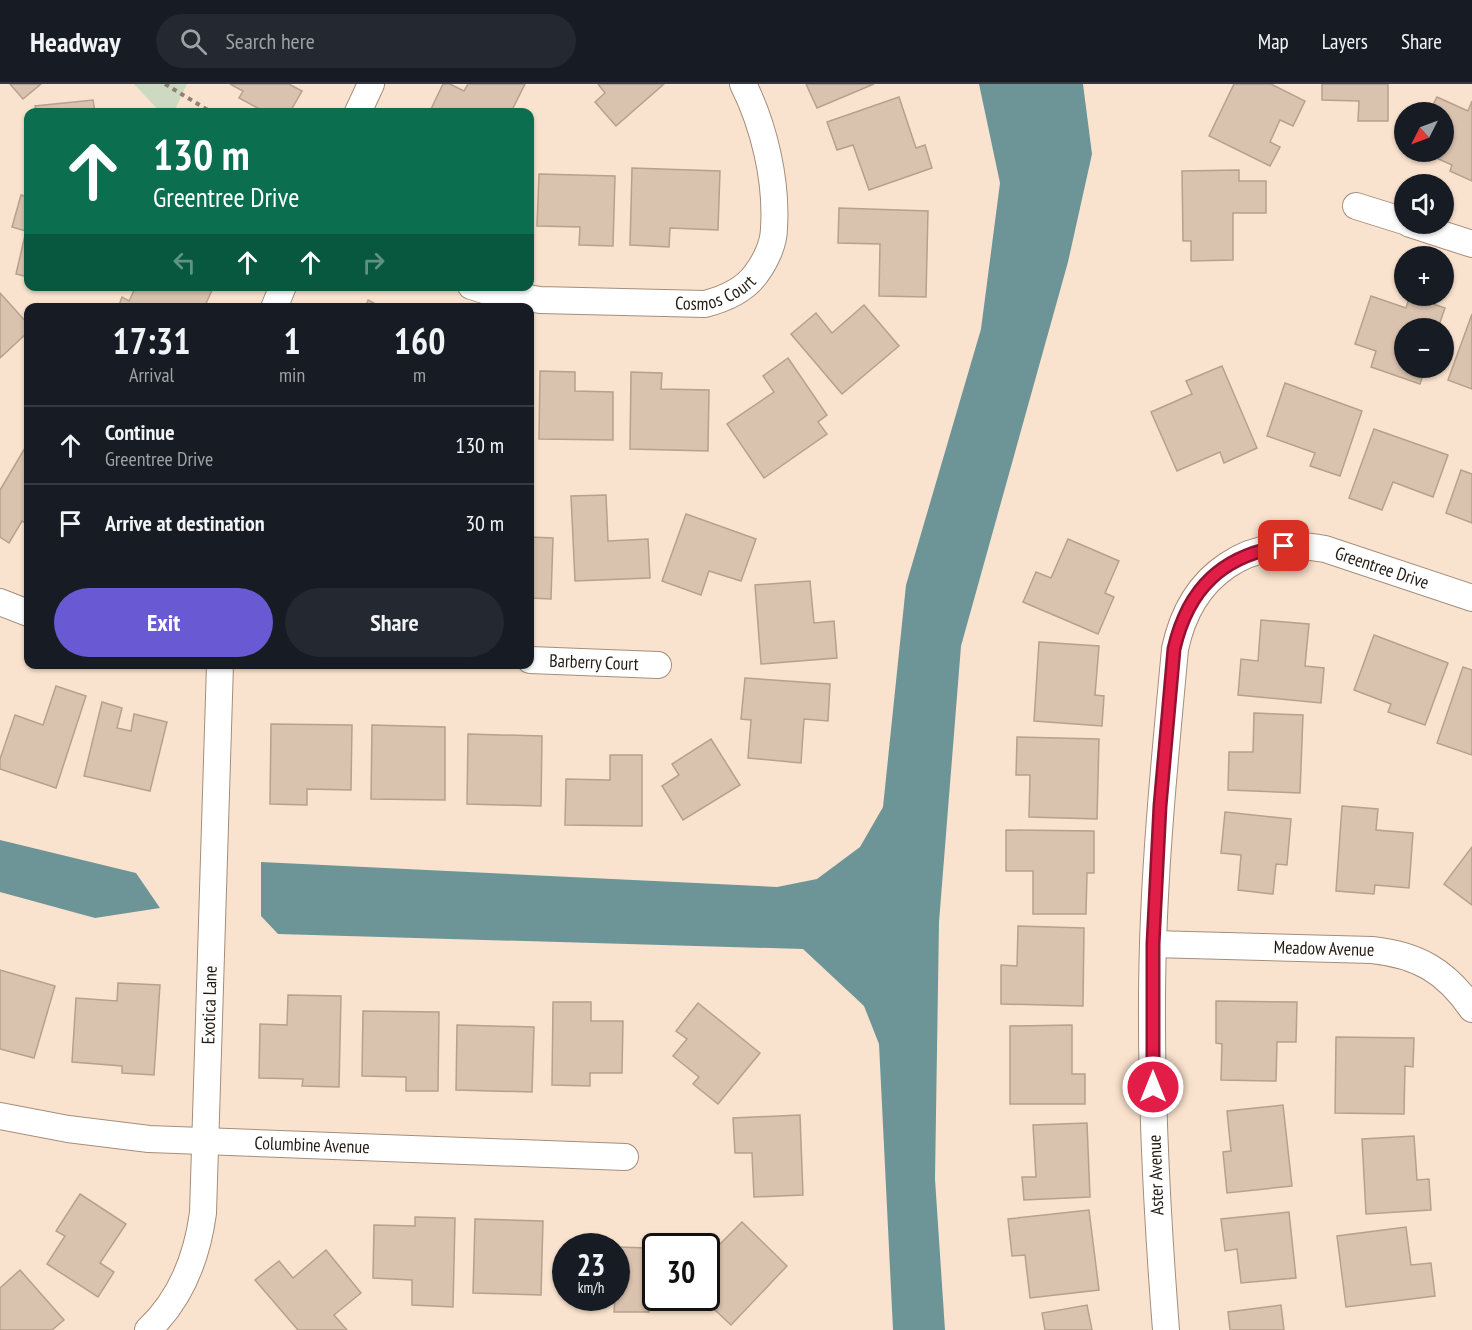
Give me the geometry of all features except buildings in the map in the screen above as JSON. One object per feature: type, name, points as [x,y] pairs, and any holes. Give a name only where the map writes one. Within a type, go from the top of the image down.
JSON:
[{"type":"street","points":[[360,108],[371,84]]},
{"type":"street","name":"Cosmos Court","points":[[487,291],[540,300],[705,304],[724,299],[741,288],[756,275],[770,248],[775,228],[773,186],[764,141],[743,84]]},
{"type":"street","points":[[1356,206],[1394,219]]},
{"type":"street","points":[[1441,234],[1472,244]]},
{"type":"street","name":"Greentree Drive","points":[[1198,593],[1219,571],[1245,555],[1284,546],[1305,546],[1324,549],[1472,598]]},
{"type":"street","name":"Aster Avenue","points":[[1166,1330],[1158,1230],[1153,1087],[1153,944],[1160,806],[1174,649],[1187,610],[1198,593]]},
{"type":"street","points":[[0,602],[24,611]]},
{"type":"street","name":"Barberry Court","points":[[534,660],[658,664]]},
{"type":"street","name":"Exotica Lane","points":[[148,1330],[168,1308],[179,1291],[192,1263],[203,1213],[220,669]]},
{"type":"street","name":"Meadow Avenue","points":[[1153,944],[1392,952],[1412,958],[1447,979],[1472,1009]]},
{"type":"street","name":"Columbine Avenue","points":[[0,1116],[68,1130],[149,1139],[625,1157]]},
{"type":"path","points":[[165,84],[204,108]]},
{"type":"green space","points":[[134,84],[187,84],[176,108],[156,108]]},
{"type":"water","points":[[979,84],[1083,84],[1092,154],[1068,262],[961,646],[939,922],[935,1179],[945,1330],[893,1330],[879,1044],[864,1006],[803,949],[278,934],[261,916],[261,862],[777,887],[817,879],[860,847],[883,807],[906,585],[981,329],[1000,183]]},
{"type":"water","points":[[0,840],[136,873],[160,908],[95,918],[0,892]]},
{"type":"route","points":[[1153,1087],[1153,944],[1160,806],[1174,649],[1187,610],[1211,578],[1227,565],[1245,555],[1284,546]]}]
